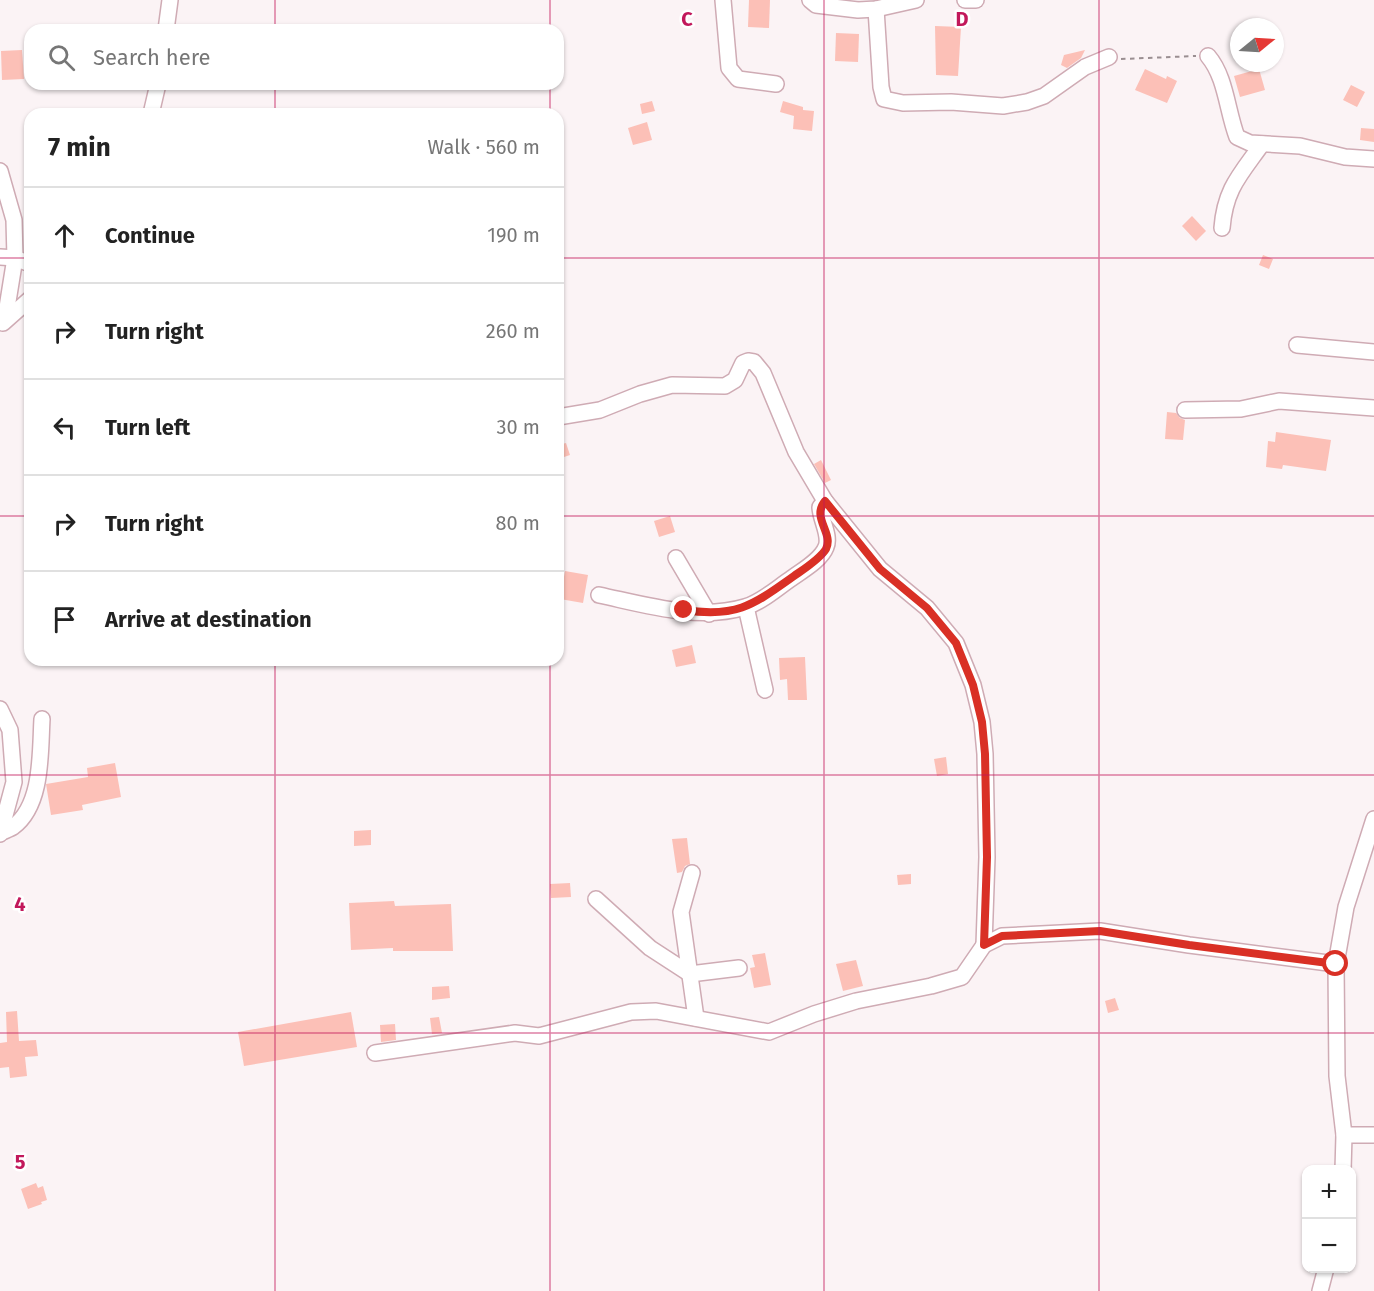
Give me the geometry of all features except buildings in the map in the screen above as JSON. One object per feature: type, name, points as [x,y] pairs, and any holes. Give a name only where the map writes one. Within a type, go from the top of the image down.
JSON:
[{"type":"street","points":[[167,24],[170,0]]},
{"type":"street","points":[[723,0],[729,68],[738,80],[776,84]]},
{"type":"street","points":[[810,0],[816,5],[858,10],[876,9],[916,0]]},
{"type":"street","points":[[965,0],[976,0]]},
{"type":"street","points":[[876,9],[881,87],[884,99],[903,103],[951,102],[1003,106],[1028,102],[1044,96],[1085,68],[1109,57]]},
{"type":"street","points":[[1208,56],[1217,66],[1231,121],[1238,137],[1250,143],[1300,146],[1345,157],[1374,159]]},
{"type":"street","points":[[152,108],[157,90]]},
{"type":"street","points":[[1222,228],[1223,209],[1230,190],[1262,144]]},
{"type":"street","points":[[0,171],[3,195],[14,220],[7,258],[3,324]]},
{"type":"street","points":[[7,258],[24,262]]},
{"type":"street","points":[[3,324],[24,305]]},
{"type":"street","points":[[1297,345],[1374,352]]},
{"type":"street","points":[[564,416],[600,410],[640,394],[672,385],[725,386],[735,380],[743,363],[748,361],[754,362],[763,372],[796,452],[825,501],[880,569],[927,608],[956,643],[973,685],[982,722],[985,754],[987,857],[984,945]]},
{"type":"street","points":[[1185,410],[1241,409],[1279,401],[1374,408]]},
{"type":"street","points":[[599,595],[656,607],[709,614],[746,607],[799,573],[826,548],[828,542],[820,515],[820,507],[825,501]]},
{"type":"street","points":[[676,558],[709,614]]},
{"type":"street","points":[[746,607],[765,690]]},
{"type":"street","points":[[0,709],[10,730],[14,782],[1,830],[14,827],[25,813],[37,787],[42,718]]},
{"type":"street","points":[[1342,1165],[1344,1136],[1337,1076],[1336,964],[1346,907],[1373,827]]},
{"type":"street","points":[[692,873],[681,912],[696,1018]]},
{"type":"street","points":[[596,899],[650,948],[690,974],[739,968]]},
{"type":"street","points":[[375,1053],[515,1033],[538,1036],[631,1012],[657,1011],[769,1032],[814,1014],[856,1001],[931,986],[962,977],[984,945],[1002,936],[1100,931],[1336,964]]},
{"type":"street","points":[[1344,1136],[1374,1135]]},
{"type":"street","points":[[1320,1291],[1325,1273]]},
{"type":"path","points":[[1109,57],[1123,60],[1208,56]]},
{"type":"route","points":[[684,610],[709,614],[746,607],[799,573],[826,548],[828,542],[820,515],[820,507],[825,501],[880,569],[927,608],[956,643],[973,685],[982,722],[985,754],[987,857],[984,945],[1002,936],[1100,931],[1256,955],[1336,964]]}]
